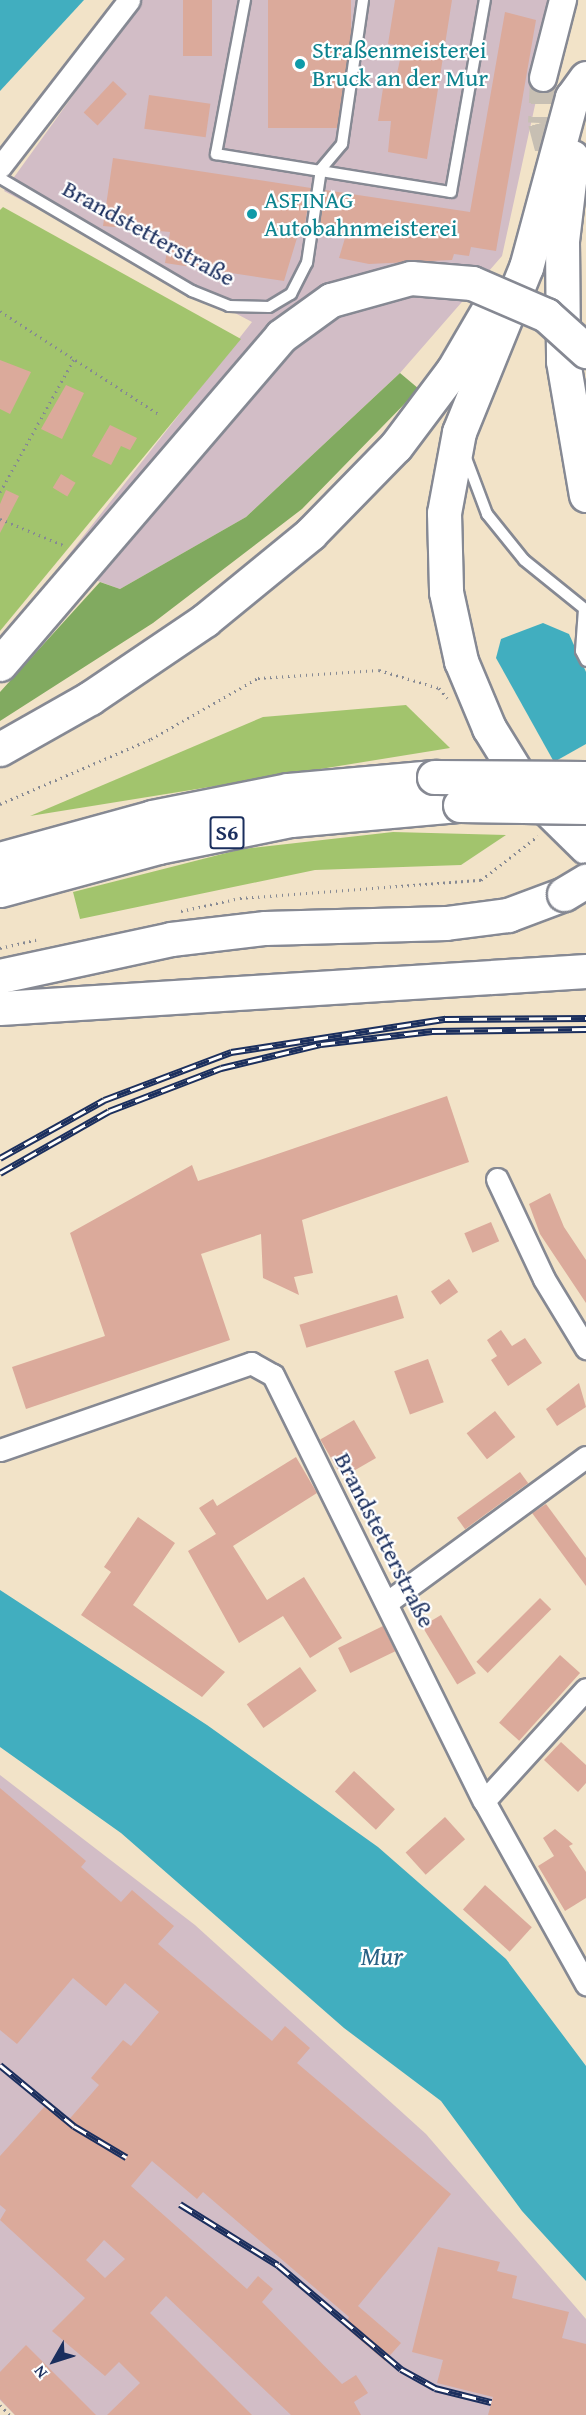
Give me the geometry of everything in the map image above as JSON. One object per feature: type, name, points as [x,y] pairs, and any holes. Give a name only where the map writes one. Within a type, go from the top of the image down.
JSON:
[{"type":"highway","points":[[586,78],[572,97],[541,204],[526,267],[459,432],[444,513],[446,592],[461,661],[489,728],[526,788],[586,847]]},
{"type":"highway","points":[[586,85],[567,184],[561,302],[563,361],[586,495]]},
{"type":"highway","points":[[0,749],[90,698],[206,620],[310,534],[396,446],[453,370],[510,273],[541,204]]},
{"type":"highway","points":[[0,664],[60,600],[262,357],[331,300],[395,280],[472,283],[546,315],[586,351]]},
{"type":"highway","name":"S6","points":[[0,859],[152,817],[288,790],[434,777],[586,778]]},
{"type":"highway","name":"S6","points":[[0,890],[158,847],[291,820],[460,805],[586,807]]},
{"type":"highway","points":[[0,976],[195,936],[265,928],[446,923],[508,915],[575,887]]},
{"type":"highway","points":[[0,1008],[586,971]]},
{"type":"street","points":[[0,167],[129,0]]},
{"type":"street","points":[[543,78],[563,0]]},
{"type":"street","points":[[497,1179],[544,1279],[586,1348]]},
{"type":"street","name":"Brandstetterstraße","points":[[0,1450],[251,1364],[273,1375],[389,1601],[484,1801],[586,1984]]},
{"type":"street","points":[[389,1601],[586,1458]]},
{"type":"street","points":[[484,1801],[586,1689]]},
{"type":"lane","points":[[245,0],[216,154],[451,192],[485,0]]},
{"type":"lane","name":"Brandstetterstraße","points":[[0,178],[192,291],[254,311],[282,300],[301,282],[321,170],[342,144],[363,0]]},
{"type":"lane","points":[[459,432],[471,482],[487,514],[524,560],[585,610],[581,651],[586,662]]},
{"type":"path","points":[[0,311],[160,415]]},
{"type":"path","points":[[0,492],[74,359]]},
{"type":"path","points":[[0,519],[63,545]]},
{"type":"path","points":[[0,804],[152,739],[258,678],[379,670],[439,688],[453,705]]},
{"type":"path","points":[[535,824],[547,842]]},
{"type":"path","points":[[171,912],[240,898],[481,880],[542,833]]},
{"type":"path","points":[[0,948],[46,938]]},
{"type":"path","points":[[0,2405],[9,2415]]},
{"type":"shaded area","points":[[142,0],[558,0],[502,256],[400,373],[246,517],[120,589],[59,567],[252,322],[4,191]]},
{"type":"shaded area","points":[[0,1775],[195,1925],[426,2134],[586,2319],[586,2415],[15,2415],[0,2400]]},
{"type":"green space","points":[[3,207],[241,339],[0,631],[0,210]]},
{"type":"green space","points":[[400,373],[419,389],[302,509],[153,623],[0,721],[0,692],[100,582],[120,589],[246,517]]},
{"type":"green space","points":[[406,705],[450,748],[30,816],[263,717]]},
{"type":"green space","points":[[393,832],[506,835],[461,865],[315,870],[80,919],[73,892],[242,849]]},
{"type":"water","points":[[0,0],[84,0],[0,91]]},
{"type":"water","points":[[543,623],[569,634],[586,672],[586,744],[554,762],[496,658],[501,639]]},
{"type":"water","name":"Mur","points":[[0,1590],[207,1725],[378,1847],[506,1959],[586,2066],[586,2281],[522,2211],[441,2101],[344,2028],[121,1833],[0,1747]]},
{"type":"building","points":[[183,0],[212,0],[212,56],[183,56]]},
{"type":"building","name":"Straßenmeisterei Bruck an der Mur","points":[[268,0],[351,0],[351,128],[268,128]]},
{"type":"building","points":[[395,0],[452,0],[427,159],[388,152],[391,121],[378,121],[385,75],[396,78],[403,46],[388,44]]},
{"type":"building","points":[[505,12],[536,20],[496,251],[471,247],[469,256],[454,254],[452,260],[369,264],[339,258],[345,238],[319,232],[325,190],[470,212]]},
{"type":"building","points":[[113,81],[127,94],[98,125],[84,112]]},
{"type":"building","points":[[149,95],[210,104],[206,137],[144,129]]},
{"type":"building","name":"ASFINAG Autobahnmeisterei","points":[[113,158],[311,188],[304,229],[300,228],[284,281],[165,263],[170,232],[103,226]]},
{"type":"building","points":[[0,360],[31,372],[10,414],[0,409]]},
{"type":"building","points":[[66,385],[84,393],[62,439],[41,429]]},
{"type":"building","points":[[110,425],[137,438],[130,450],[121,446],[111,465],[92,456]]},
{"type":"building","points":[[61,474],[76,483],[67,496],[53,488]]},
{"type":"building","points":[[6,490],[19,496],[0,533],[0,504]]},
{"type":"building","points":[[447,1096],[469,1162],[302,1220],[313,1273],[294,1277],[299,1295],[263,1278],[261,1234],[201,1254],[230,1340],[26,1409],[12,1367],[105,1336],[70,1233],[192,1165],[198,1181]]},
{"type":"building","points":[[550,1193],[564,1227],[586,1260],[586,1303],[540,1234],[529,1204]]},
{"type":"building","points":[[491,1222],[499,1241],[473,1253],[464,1233]]},
{"type":"building","points":[[449,1279],[458,1292],[440,1305],[431,1292]]},
{"type":"building","points":[[397,1295],[404,1318],[306,1348],[299,1325]]},
{"type":"building","points":[[501,1330],[512,1346],[525,1338],[542,1363],[508,1386],[491,1360],[497,1356],[487,1340]]},
{"type":"building","points":[[428,1359],[444,1402],[410,1415],[394,1371]]},
{"type":"building","points":[[579,1383],[586,1407],[557,1426],[546,1409]]},
{"type":"building","points":[[495,1411],[515,1437],[487,1459],[467,1433]]},
{"type":"building","points":[[354,1420],[376,1458],[342,1478],[320,1440]]},
{"type":"building","points":[[296,1457],[317,1493],[233,1546],[267,1600],[304,1577],[342,1638],[310,1658],[283,1616],[239,1643],[188,1551],[216,1534],[199,1508],[213,1499],[217,1506]]},
{"type":"building","points":[[520,1472],[528,1483],[465,1529],[457,1518]]},
{"type":"building","points":[[546,1504],[586,1558],[586,1586],[532,1513]]},
{"type":"building","points":[[138,1517],[175,1543],[133,1605],[225,1672],[202,1697],[81,1615],[111,1572],[104,1567]]},
{"type":"building","points":[[540,1598],[551,1609],[488,1673],[476,1662]]},
{"type":"building","points":[[441,1615],[476,1673],[457,1685],[422,1626]]},
{"type":"building","points":[[383,1626],[395,1651],[350,1673],[338,1648]]},
{"type":"building","points":[[560,1655],[580,1673],[519,1741],[499,1723]]},
{"type":"building","points":[[300,1667],[317,1691],[263,1728],[247,1704]]},
{"type":"building","points":[[561,1742],[586,1765],[586,1783],[578,1792],[544,1760]]},
{"type":"building","points":[[354,1771],[395,1809],[376,1830],[335,1791]]},
{"type":"building","points":[[0,1788],[86,1861],[81,1867],[121,1902],[132,1890],[174,1926],[158,1944],[272,2041],[285,2026],[310,2048],[297,2063],[451,2194],[358,2306],[401,2343],[385,2361],[345,2327],[349,2317],[203,2192],[197,2199],[152,2161],[131,2186],[247,2289],[258,2276],[273,2289],[262,2302],[342,2384],[356,2375],[368,2393],[354,2402],[361,2415],[291,2415],[166,2296],[150,2313],[252,2415],[107,2415],[140,2383],[119,2362],[105,2376],[52,2331],[85,2298],[0,2220],[6,2210],[0,2205],[0,2156],[46,2105],[66,2123],[99,2085],[91,2078],[123,2040],[131,2046],[159,2012],[125,1983],[106,2006],[73,1978],[17,2044],[0,2030]],"holes":[[[104,2240],[125,2259],[105,2278],[86,2260]]]},
{"type":"building","points":[[445,1817],[465,1839],[426,1875],[406,1852]]},
{"type":"building","points":[[555,1829],[573,1844],[569,1846],[586,1872],[586,1898],[565,1911],[538,1866],[554,1856],[543,1838]]},
{"type":"building","points":[[485,1885],[532,1927],[510,1952],[463,1910]]},
{"type":"building","points":[[438,2247],[500,2262],[497,2271],[517,2276],[512,2298],[569,2312],[562,2338],[586,2344],[586,2415],[488,2415],[493,2397],[437,2383],[443,2360],[412,2352]]},
{"type":"building","points":[[26,2345],[96,2415],[15,2415],[0,2399],[0,2372]]},
{"type":"tunnel","points":[[543,78],[541,123],[548,150],[586,208]]},
{"type":"railway","points":[[0,1158],[104,1100],[231,1052],[445,1019],[586,1018]]},
{"type":"railway","points":[[0,1173],[109,1111],[221,1068],[321,1044],[432,1031],[586,1029]]},
{"type":"railway","points":[[0,2065],[74,2126],[126,2157]]},
{"type":"railway","points":[[180,2204],[278,2265],[401,2369],[435,2388],[491,2402]]},
{"type":"place","name":"Straßenmeisterei Bruck an der Mur","points":[[300,64]]},
{"type":"place","name":"ASFINAG Autobahnmeisterei","points":[[252,214]]}]
